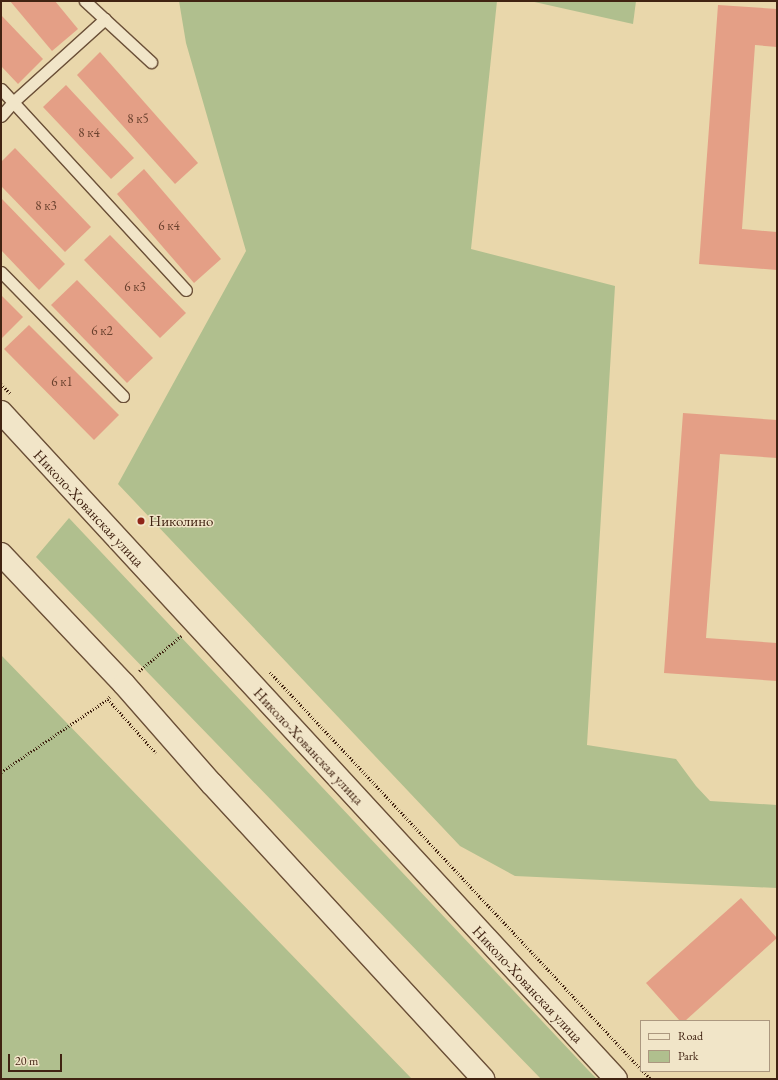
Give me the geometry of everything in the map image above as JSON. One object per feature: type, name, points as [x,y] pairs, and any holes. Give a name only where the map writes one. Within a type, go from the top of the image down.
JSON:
[{"type":"street","name":"Николо-Хованская улица","points":[[6,404],[616,1079]]},
{"type":"street","points":[[1,554],[124,684],[212,784],[483,1079]]},
{"type":"lane","points":[[85,1],[151,62]]},
{"type":"lane","points":[[1,116],[13,102],[105,18]]},
{"type":"lane","points":[[1,90],[186,290]]},
{"type":"lane","points":[[1,272],[123,396]]},
{"type":"path","points":[[1,384],[6,404]]},
{"type":"path","points":[[266,667],[640,1068]]},
{"type":"path","points":[[1,772],[108,699]]},
{"type":"green space","points":[[179,1],[497,1],[471,249],[615,286],[587,745],[676,759],[696,786],[710,801],[777,805],[777,888],[515,876],[460,846],[118,484],[246,251],[186,43]]},
{"type":"green space","points":[[530,1],[636,1],[633,24]]},
{"type":"green space","points":[[69,518],[597,1079],[541,1079],[36,557]]},
{"type":"green space","points":[[1,655],[189,849],[412,1079],[1,1079]]},
{"type":"building","points":[[10,1],[55,1],[78,29],[52,51]]},
{"type":"building","points":[[718,5],[777,9],[777,47],[755,45],[742,229],[777,232],[777,270],[699,264]]},
{"type":"building","points":[[1,15],[43,59],[18,84],[1,66]]},
{"type":"building","points":[[100,52],[198,163],[175,184],[77,75]]},
{"type":"building","points":[[66,85],[134,158],[111,179],[43,107]]},
{"type":"building","points":[[15,148],[91,227],[65,252],[1,186],[1,162]]},
{"type":"building","points":[[144,169],[221,259],[194,283],[117,194]]},
{"type":"building","points":[[1,198],[65,264],[39,290],[1,250]]},
{"type":"building","points":[[110,235],[186,313],[160,338],[84,260]]},
{"type":"building","points":[[77,280],[153,358],[127,383],[51,305]]},
{"type":"building","points":[[1,295],[23,317],[1,339]]},
{"type":"building","points":[[29,325],[119,415],[94,440],[4,349]]},
{"type":"building","points":[[683,413],[777,420],[777,458],[720,454],[706,638],[777,643],[777,681],[664,673]]},
{"type":"building","points":[[741,898],[777,938],[686,1020],[679,1020],[646,983]]},
{"type":"place","name":"Николино","points":[[141,521]]}]
